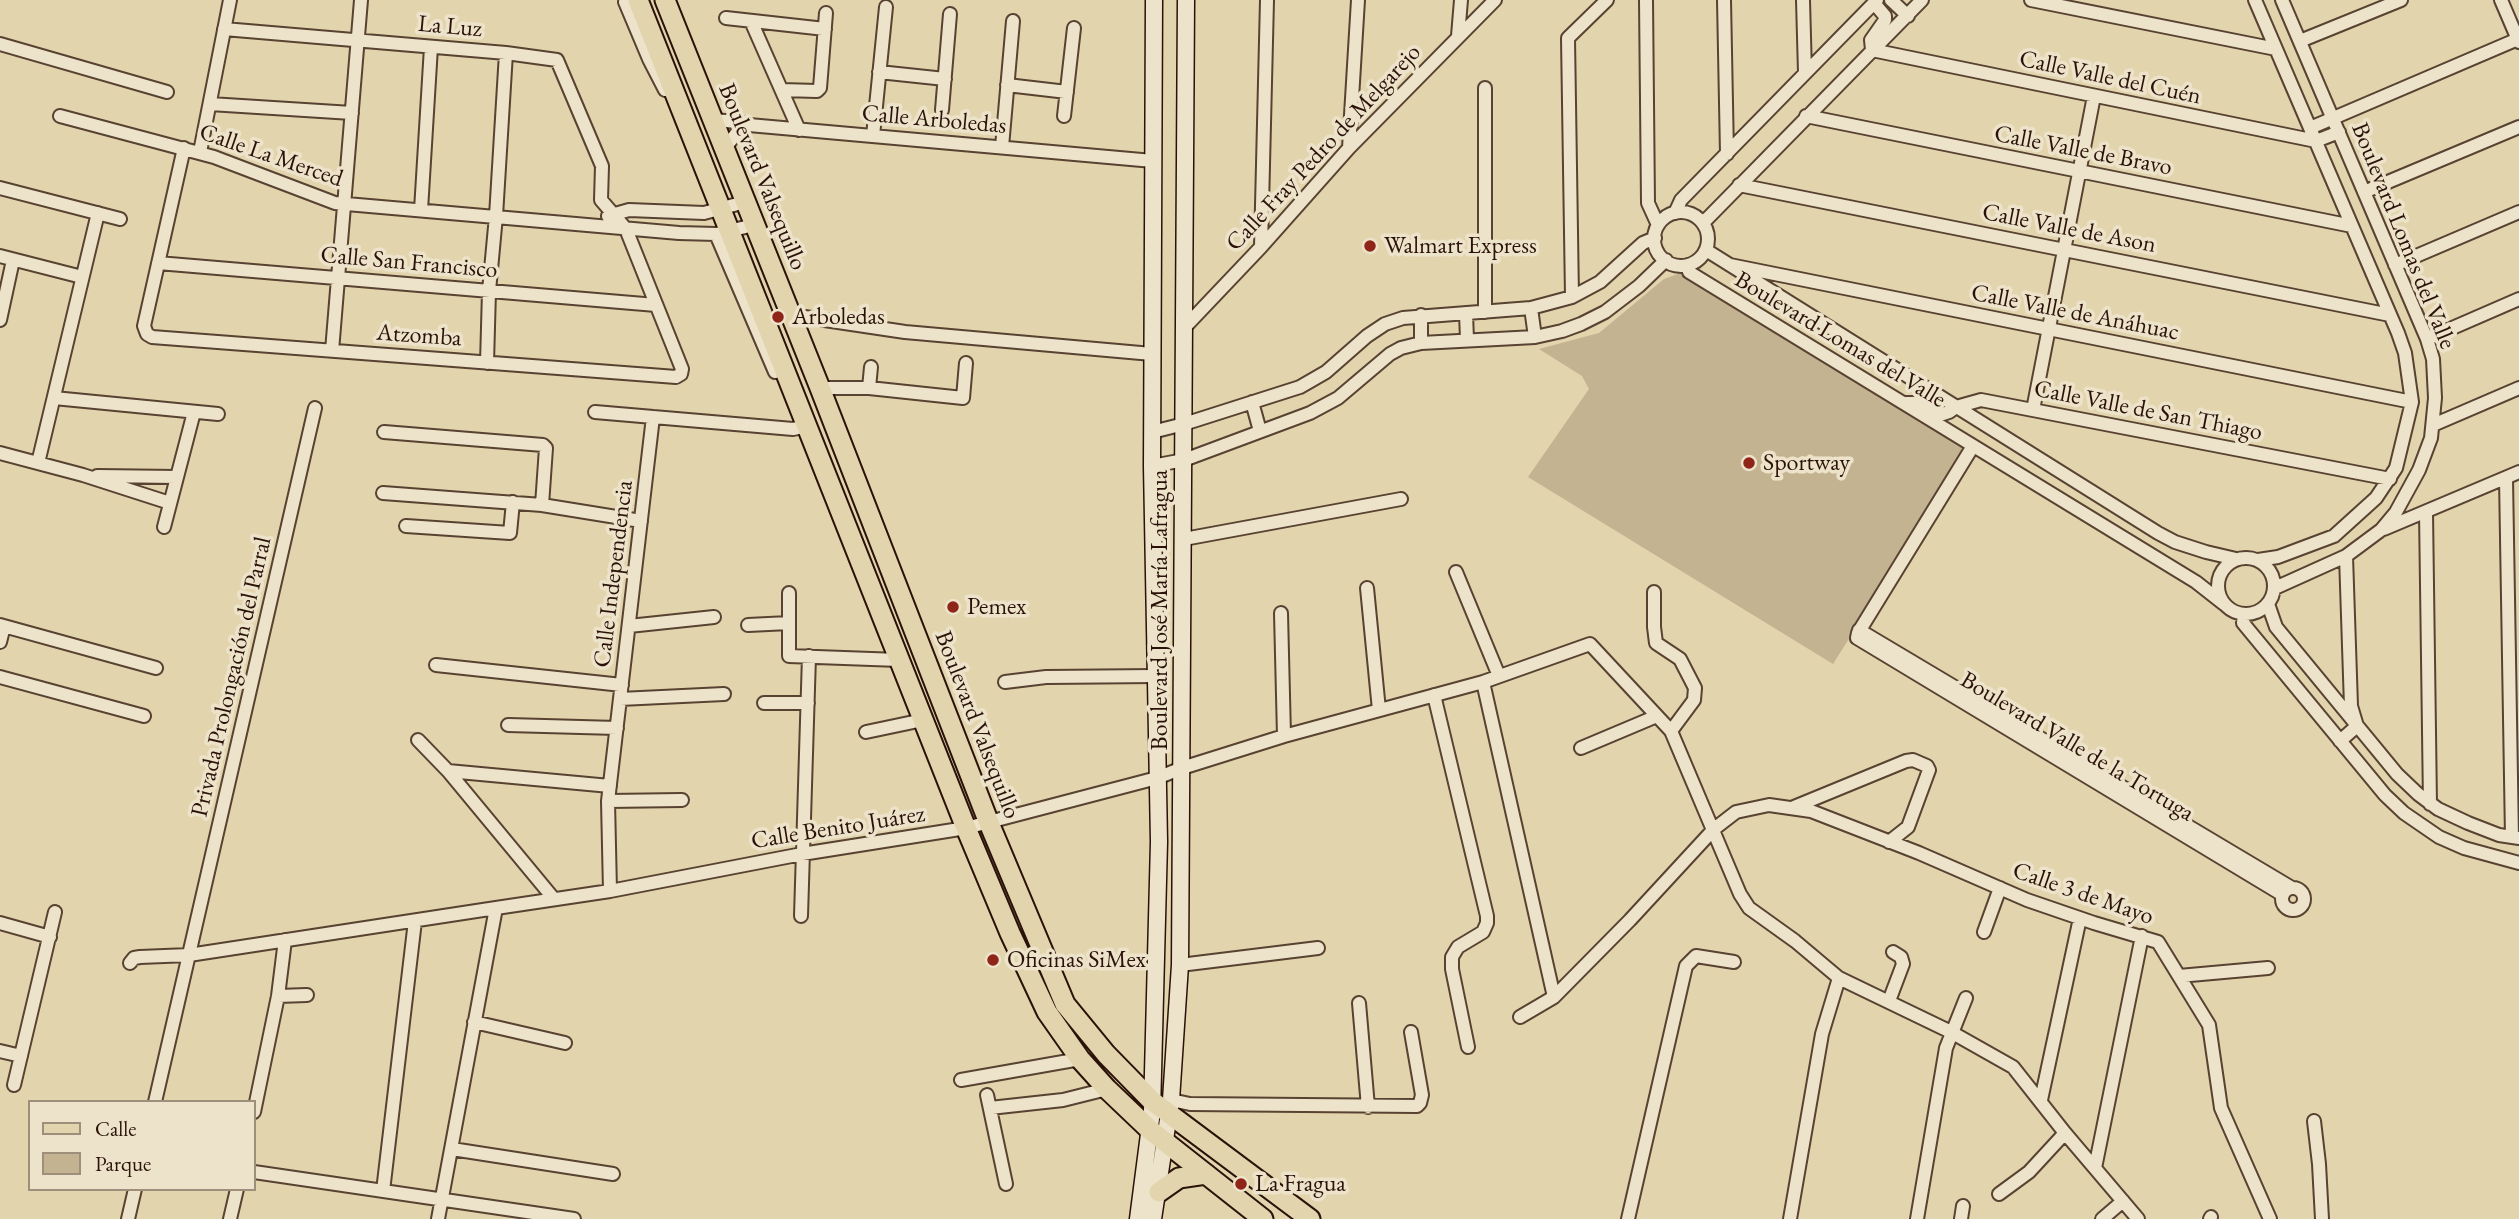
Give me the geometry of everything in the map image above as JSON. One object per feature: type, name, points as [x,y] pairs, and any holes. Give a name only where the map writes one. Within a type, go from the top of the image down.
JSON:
[{"type":"main road","name":"Boulevard Valsequillo","points":[[666,0],[989,823],[1065,1004],[1106,1055],[1164,1106],[1310,1219]]},
{"type":"main road","name":"Boulevard José María Lafragua","points":[[1154,0],[1152,466],[1157,924],[1164,1106]]},
{"type":"main road","name":"Boulevard José María Lafragua","points":[[1138,1219],[1164,1106],[1180,965],[1186,0]]},
{"type":"main road","name":"Boulevard Valsequillo","points":[[632,1],[704,165],[721,208],[723,232],[808,426],[966,828],[1047,1012],[1080,1059],[1107,1089],[1158,1136],[1263,1219]]},
{"type":"main road","name":"Boulevard José María Lafragua","points":[[1153,1219],[1158,1192],[1158,1136]]},
{"type":"main road","points":[[1158,1192],[1180,1178],[1206,1174]]},
{"type":"street","points":[[200,152],[230,0]]},
{"type":"street","points":[[332,351],[361,0]]},
{"type":"street","points":[[1261,247],[1267,0]]},
{"type":"street","points":[[1349,148],[1358,0]]},
{"type":"street","points":[[1458,36],[1461,0]]},
{"type":"street","name":"Calle Fray Pedro de Melgarejo","points":[[1185,327],[1349,148],[1495,0]]},
{"type":"street","points":[[1572,297],[1568,38],[1607,0]]},
{"type":"street","points":[[1646,0],[1648,202],[1658,225]]},
{"type":"street","points":[[1724,0],[1727,154]]},
{"type":"street","points":[[1803,0],[1805,73]]},
{"type":"street","points":[[1891,0],[1908,16]]},
{"type":"street","points":[[1703,223],[1923,0]]},
{"type":"street","points":[[2031,0],[2276,49]]},
{"type":"street","name":"Boulevard Lomas del Valle","points":[[2255,0],[2405,353],[2412,402],[2396,468],[2375,498],[2334,536],[2278,557],[2259,560]]},
{"type":"street","name":"Boulevard Lomas del Valle","points":[[2275,588],[2346,556],[2381,530],[2396,512],[2419,470],[2431,438],[2435,398],[2433,359],[2427,339],[2282,0]]},
{"type":"street","points":[[2300,41],[2401,0]]},
{"type":"street","points":[[2313,134],[2336,126],[2518,40],[2501,0]]},
{"type":"street","points":[[1675,213],[1681,200],[1875,1],[1885,20],[1871,40],[1872,50]]},
{"type":"street","points":[[873,136],[886,7]]},
{"type":"street","points":[[782,90],[817,91],[820,88],[826,13]]},
{"type":"street","points":[[942,110],[950,14]]},
{"type":"street","points":[[726,18],[825,29]]},
{"type":"street","points":[[751,21],[799,130]]},
{"type":"street","points":[[1002,147],[1013,21]]},
{"type":"street","points":[[1065,116],[1074,28]]},
{"type":"street","name":"La Luz","points":[[224,29],[553,59],[560,63],[602,166],[601,200],[611,213]]},
{"type":"street","points":[[0,44],[167,92]]},
{"type":"street","points":[[421,210],[431,47]]},
{"type":"street","name":"Calle Valle del Cuén","points":[[1872,50],[2094,96],[2313,134]]},
{"type":"street","points":[[487,363],[489,291],[506,53]]},
{"type":"street","points":[[879,72],[945,79]]},
{"type":"street","points":[[1007,85],[1067,92]]},
{"type":"street","points":[[1485,88],[1485,312]]},
{"type":"street","points":[[2034,410],[2094,96]]},
{"type":"street","points":[[210,104],[352,113]]},
{"type":"street","name":"Calle La Merced","points":[[60,116],[200,152],[335,203],[626,229],[723,232],[754,225]]},
{"type":"street","name":"Calle Valle de Bravo","points":[[1806,116],[2352,226]]},
{"type":"street","name":"Calle Arboledas","points":[[712,120],[799,130],[1153,160]]},
{"type":"street","points":[[724,149],[736,134],[749,125]]},
{"type":"street","points":[[2364,192],[2519,127]]},
{"type":"street","points":[[158,263],[184,148]]},
{"type":"street","name":"Calle Valle de Ason","points":[[1739,185],[2390,315]]},
{"type":"street","points":[[0,188],[120,219]]},
{"type":"street","points":[[596,225],[611,213],[629,210],[704,213],[745,202]]},
{"type":"street","points":[[2395,265],[2519,212]]},
{"type":"street","points":[[38,463],[98,213]]},
{"type":"street","points":[[611,213],[626,229],[656,305]]},
{"type":"street","points":[[1675,213],[1690,213],[1703,223],[1708,239],[1706,250],[1695,262],[1688,265],[1666,260],[1657,251],[1654,238],[1658,225],[1668,215],[1675,213]]},
{"type":"street","points":[[723,232],[789,403]]},
{"type":"street","points":[[1152,432],[1300,387],[1326,372],[1385,324],[1421,315],[1531,308],[1572,297],[1600,282],[1643,243],[1654,238]]},
{"type":"street","name":"Boulevard Lomas del Valle","points":[[1706,250],[2158,533],[2175,542],[2236,559]]},
{"type":"street","points":[[0,256],[82,277]]},
{"type":"street","points":[[0,320],[13,260]]},
{"type":"street","points":[[1152,466],[1184,460],[1310,413],[1338,398],[1390,354],[1421,343],[1535,337],[1562,331],[1605,312],[1639,286],[1666,260]]},
{"type":"street","name":"Calle San Francisco","points":[[158,263],[656,305]]},
{"type":"street","name":"Atzomba","points":[[158,263],[144,326],[147,334],[152,337],[676,377],[682,369],[656,305]]},
{"type":"street","name":"Boulevard Lomas del Valle","points":[[1688,265],[1689,272],[2196,582],[2224,604]]},
{"type":"street","name":"Calle Valle de Anáhuac","points":[[1730,265],[2412,402]]},
{"type":"street","points":[[2427,339],[2519,299]]},
{"type":"street","points":[[1531,308],[1535,337]]},
{"type":"street","points":[[1466,313],[1467,340]]},
{"type":"street","points":[[791,315],[905,332],[1152,354]]},
{"type":"street","points":[[1421,315],[1421,343]]},
{"type":"street","points":[[820,388],[912,387],[963,398],[966,363]]},
{"type":"street","points":[[869,388],[871,367]]},
{"type":"street","points":[[2432,425],[2519,388]]},
{"type":"street","points":[[54,398],[218,414]]},
{"type":"street","name":"Calle Valle de San Thiago","points":[[1902,403],[1917,403],[1943,414],[1962,410],[1981,400],[2390,479]]},
{"type":"street","points":[[1252,402],[1260,431]]},
{"type":"street","name":"Privada Prolongación del Parral","points":[[155,1100],[315,408]]},
{"type":"street","points":[[1953,434],[1962,410]]},
{"type":"street","points":[[164,527],[194,412]]},
{"type":"street","points":[[595,412],[793,429],[808,426]]},
{"type":"street","name":"Calle Independencia","points":[[610,891],[608,801],[653,417]]},
{"type":"street","points":[[384,432],[543,445],[546,448],[542,505]]},
{"type":"street","name":"Boulevard Valle de la Tortuga","points":[[1973,446],[1857,638],[2287,891]]},
{"type":"street","points":[[0,453],[83,475],[170,503]]},
{"type":"street","points":[[2381,530],[2519,472]]},
{"type":"street","points":[[83,475],[177,477]]},
{"type":"street","points":[[2268,604],[2276,627],[2349,709],[2357,726],[2397,774],[2430,804],[2468,823],[2515,838],[2506,478]]},
{"type":"street","points":[[383,493],[542,505],[641,521]]},
{"type":"street","points":[[1184,539],[1401,499]]},
{"type":"street","points":[[407,526],[510,533],[513,502]]},
{"type":"street","points":[[2426,512],[2430,804]]},
{"type":"street","points":[[2330,729],[2349,709],[2346,556]]},
{"type":"street","points":[[2249,557],[2259,560],[2268,567],[2274,578],[2275,588],[2268,604],[2256,613],[2233,611],[2220,597],[2217,584],[2220,573],[2227,564],[2236,559],[2249,557]]},
{"type":"street","points":[[1456,572],[1499,676]]},
{"type":"street","points":[[1367,587],[1379,710]]},
{"type":"street","points":[[1654,592],[1656,643],[1680,659],[1695,688],[1694,700],[1671,731]]},
{"type":"street","points":[[789,593],[789,656],[898,660]]},
{"type":"street","points":[[1281,613],[1284,736]]},
{"type":"street","points":[[2244,614],[2243,623],[2385,795],[2424,828],[2464,848],[2519,863]]},
{"type":"street","points":[[629,625],[714,617]]},
{"type":"street","points":[[748,625],[789,623]]},
{"type":"street","points":[[0,642],[2,626],[156,668]]},
{"type":"street","name":"Calle Benito Juárez","points":[[130,963],[134,958],[140,957],[189,955],[610,891],[802,854],[989,823],[1157,778],[1284,736],[1483,681],[1590,644],[1657,716]]},
{"type":"street","points":[[801,916],[809,656]]},
{"type":"street","points":[[436,665],[461,664],[622,685]]},
{"type":"street","points":[[1005,682],[1046,677],[1156,676]]},
{"type":"street","points":[[0,677],[144,716]]},
{"type":"street","points":[[1483,681],[1554,997]]},
{"type":"street","points":[[620,699],[724,694]]},
{"type":"street","points":[[1434,695],[1487,923],[1483,932],[1458,947],[1452,957],[1452,969],[1468,1047]]},
{"type":"street","points":[[764,703],[808,703]]},
{"type":"street","points":[[1581,748],[1657,716],[1671,731],[1740,894],[1749,908],[1795,941],[1839,978],[1951,1032],[2013,1067],[2138,1219]]},
{"type":"street","points":[[866,732],[923,720]]},
{"type":"street","points":[[508,725],[617,728]]},
{"type":"street","points":[[2340,741],[2357,726]]},
{"type":"street","points":[[418,740],[448,771],[554,899]]},
{"type":"street","points":[[1793,807],[1913,760],[1927,766],[1929,770],[1908,827],[1889,842]]},
{"type":"street","points":[[448,771],[610,786]]},
{"type":"street","points":[[608,801],[682,800]]},
{"type":"street","name":"Calle 3 de Mayo","points":[[1520,1017],[1554,997],[1714,829],[1736,812],[1769,804],[1811,811],[2000,888],[2080,918],[2142,936],[2161,945],[2208,1025],[2221,1108],[2270,1219]]},
{"type":"street","points":[[1984,932],[2000,888]]},
{"type":"street","points":[[438,1219],[496,908]]},
{"type":"street","points":[[14,1085],[55,912]]},
{"type":"street","points":[[2041,1100],[2080,918]]},
{"type":"street","points":[[383,1191],[415,921]]},
{"type":"street","points":[[0,923],[50,937]]},
{"type":"street","points":[[2095,1168],[2142,936]]},
{"type":"street","points":[[256,1102],[278,996],[285,940]]},
{"type":"street","points":[[1180,965],[1318,948]]},
{"type":"street","points":[[1889,1001],[1903,964],[1900,957],[1893,952]]},
{"type":"street","points":[[1628,1219],[1686,966],[1696,956],[1734,962]]},
{"type":"street","points":[[2179,976],[2268,968]]},
{"type":"street","points":[[1790,1219],[1822,1034],[1839,978]]},
{"type":"street","points":[[278,996],[307,995]]},
{"type":"street","points":[[1917,1219],[1946,1048],[1966,998]]},
{"type":"street","points":[[1359,1003],[1368,1107]]},
{"type":"street","points":[[474,1022],[565,1043]]},
{"type":"street","points":[[1164,1106],[1415,1106],[1420,1103],[1422,1095],[1411,1032]]},
{"type":"street","points":[[0,1051],[21,1056]]},
{"type":"street","points":[[961,1080],[1080,1059]]},
{"type":"street","points":[[1006,1184],[989,1102],[1063,1100],[1107,1089]]},
{"type":"street","points":[[2314,1121],[2322,1219]]},
{"type":"street","points":[[1999,1194],[2028,1172],[2065,1133]]},
{"type":"street","points":[[452,1149],[613,1174]]},
{"type":"street","points":[[256,1172],[574,1219]]},
{"type":"street","points":[[128,1219],[135,1191]]},
{"type":"street","points":[[230,1219],[237,1191]]},
{"type":"street","points":[[2102,1219],[2123,1201]]},
{"type":"green space","name":"Sportway","points":[[1683,272],[1969,449],[1833,664],[1528,477],[1589,389],[1582,376],[1539,349],[1599,333],[1664,279]]},
{"type":"place","name":"Walmart Express","points":[[1370,246]]},
{"type":"place","name":"Arboledas","points":[[778,317]]},
{"type":"place","name":"Sportway","points":[[1749,463]]},
{"type":"place","name":"Pemex","points":[[953,607]]},
{"type":"place","name":"Oficinas SiMex","points":[[993,960]]},
{"type":"place","name":"La Fragua","points":[[1241,1184]]}]
